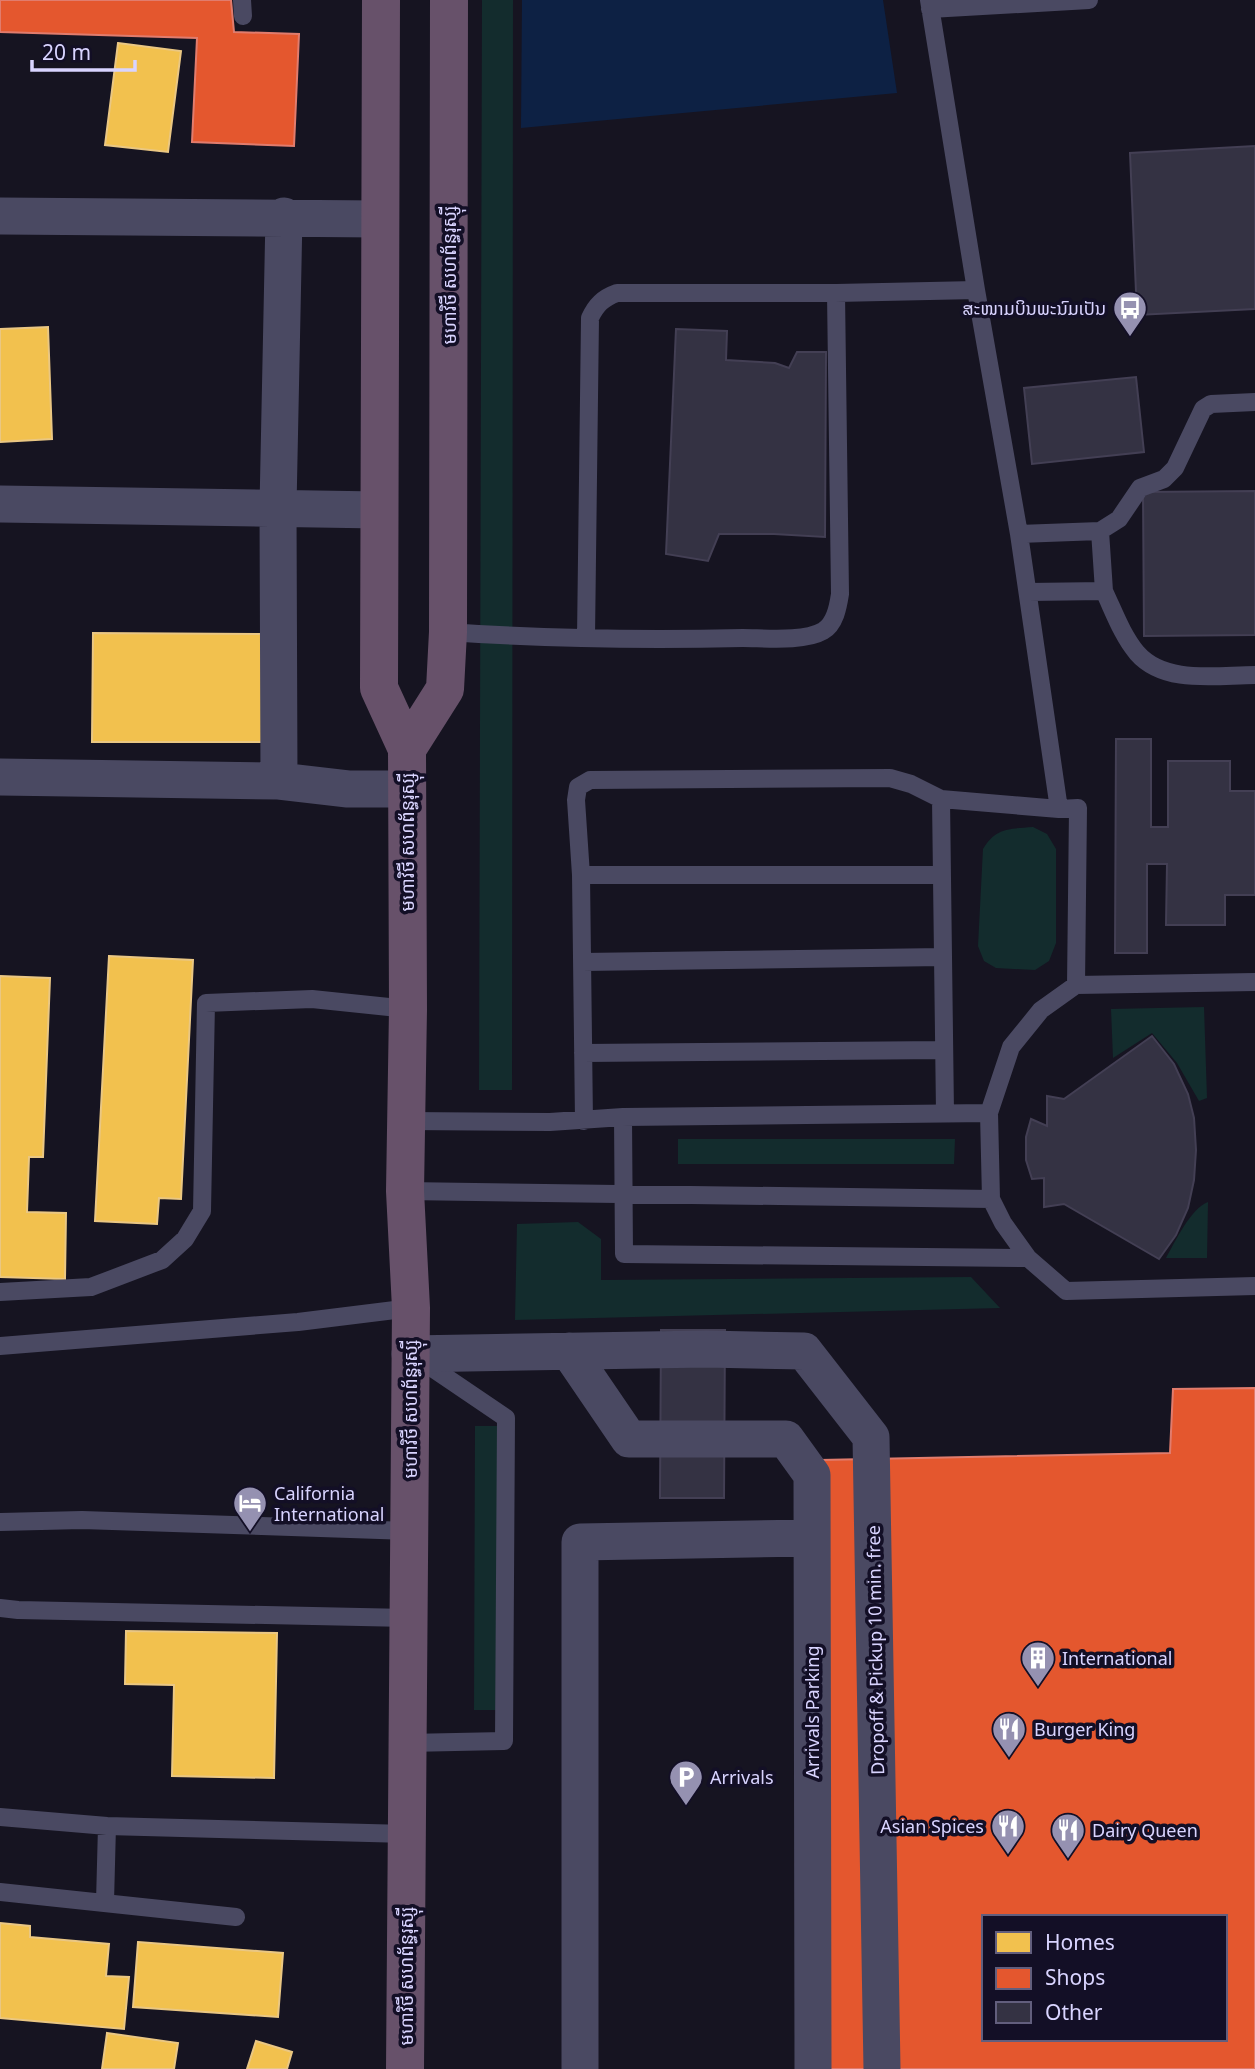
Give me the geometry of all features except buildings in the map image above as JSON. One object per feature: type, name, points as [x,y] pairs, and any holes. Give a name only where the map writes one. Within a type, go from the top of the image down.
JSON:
[{"type":"highway","name":"មហាវិថី សហព័ន្ធរុស្ស៊ី","points":[[381,0],[379,688],[407,749],[408,1009],[405,1191],[411,1308],[405,2069]]},
{"type":"highway","name":"មហាវិថី សហព័ន្ធរុស្ស៊ី","points":[[407,749],[445,689],[449,632],[449,0]]},
{"type":"street","points":[[0,216],[284,216],[380,219]]},
{"type":"street","points":[[279,781],[278,508],[284,216]]},
{"type":"street","points":[[0,504],[379,510]]},
{"type":"street","points":[[0,777],[279,781],[348,789],[406,789]]},
{"type":"street","name":"Dropoff & Pickup 10 min. free","points":[[569,1352],[706,1349],[804,1351],[871,1437],[882,2069]]},
{"type":"street","points":[[410,1354],[569,1352]]},
{"type":"street","name":"Arrivals Parking","points":[[569,1352],[629,1439],[786,1439],[812,1475],[813,2069]]},
{"type":"street","points":[[580,2069],[580,1542],[812,1538]]},
{"type":"lane","points":[[1059,809],[1019,534],[930,4],[1089,0]]},
{"type":"lane","points":[[586,638],[590,318],[596,306],[606,297],[617,293],[976,290]]},
{"type":"lane","points":[[449,632],[535,638],[586,638],[800,637],[824,631],[837,614],[839,580],[836,293]]},
{"type":"lane","points":[[1019,534],[1100,531],[1119,519],[1140,488],[1164,479],[1175,468],[1203,409],[1211,404],[1255,402]]},
{"type":"lane","points":[[1100,531],[1104,591],[1126,637],[1138,654],[1164,672],[1183,675],[1255,675]]},
{"type":"lane","points":[[1028,592],[1104,591]]},
{"type":"lane","points":[[584,1121],[580,875],[576,800],[578,787],[590,780],[890,778],[911,784],[941,799],[1059,809],[1078,808],[1076,985]]},
{"type":"lane","points":[[941,799],[945,1113]]},
{"type":"lane","points":[[580,875],[942,875]]},
{"type":"lane","points":[[582,962],[943,957]]},
{"type":"lane","points":[[1255,982],[1076,985],[1041,1010],[1011,1047],[989,1113],[991,1199],[1003,1223],[1028,1258],[1066,1291],[1255,1286]]},
{"type":"lane","points":[[0,1292],[91,1287],[162,1260],[185,1239],[202,1211],[206,1003],[312,999],[408,1009]]},
{"type":"lane","points":[[583,1053],[944,1050]]},
{"type":"lane","points":[[406,1121],[584,1121],[623,1117],[989,1113]]},
{"type":"lane","points":[[623,1117],[624,1254],[1028,1258]]},
{"type":"lane","points":[[405,1191],[991,1199]]},
{"type":"lane","points":[[0,1346],[298,1322],[411,1308]]},
{"type":"lane","points":[[407,1743],[504,1741],[506,1418],[410,1354]]},
{"type":"lane","points":[[0,1522],[82,1520],[409,1531]]},
{"type":"lane","points":[[0,1608],[408,1618]]},
{"type":"lane","points":[[0,1817],[107,1826],[407,1834]]},
{"type":"lane","points":[[105,1902],[107,1826]]},
{"type":"lane","points":[[0,1892],[236,1917]]},
{"type":"green space","points":[[482,0],[513,0],[512,1090],[479,1090]]},
{"type":"green space","points":[[1033,827],[1047,834],[1056,849],[1056,943],[1049,961],[1035,970],[996,968],[984,961],[978,946],[983,849],[998,833]]},
{"type":"green space","points":[[1204,1007],[1207,1098],[1199,1101],[1177,1063],[1152,1033],[1113,1058],[1111,1009]]},
{"type":"green space","points":[[678,1139],[955,1139],[954,1164],[678,1164]]},
{"type":"green space","points":[[1208,1202],[1207,1258],[1166,1258],[1190,1218]]},
{"type":"green space","points":[[578,1222],[601,1239],[601,1280],[971,1277],[1000,1308],[515,1320],[517,1224]]},
{"type":"green space","points":[[475,1426],[504,1426],[503,1710],[474,1710]]},
{"type":"water","points":[[522,0],[883,0],[897,93],[521,128]]},
{"type":"place","name":"ສະໜາມບິນພະນົມເປັນ","points":[[1130,338]]},
{"type":"place","name":"California International","points":[[250,1533]]},
{"type":"place","name":"International","points":[[1038,1688]]},
{"type":"place","name":"Burger King","points":[[1009,1759]]},
{"type":"place","name":"Arrivals","points":[[686,1807]]},
{"type":"place","name":"Asian Spices","points":[[1008,1856]]},
{"type":"place","name":"Dairy Queen","points":[[1068,1860]]}]
